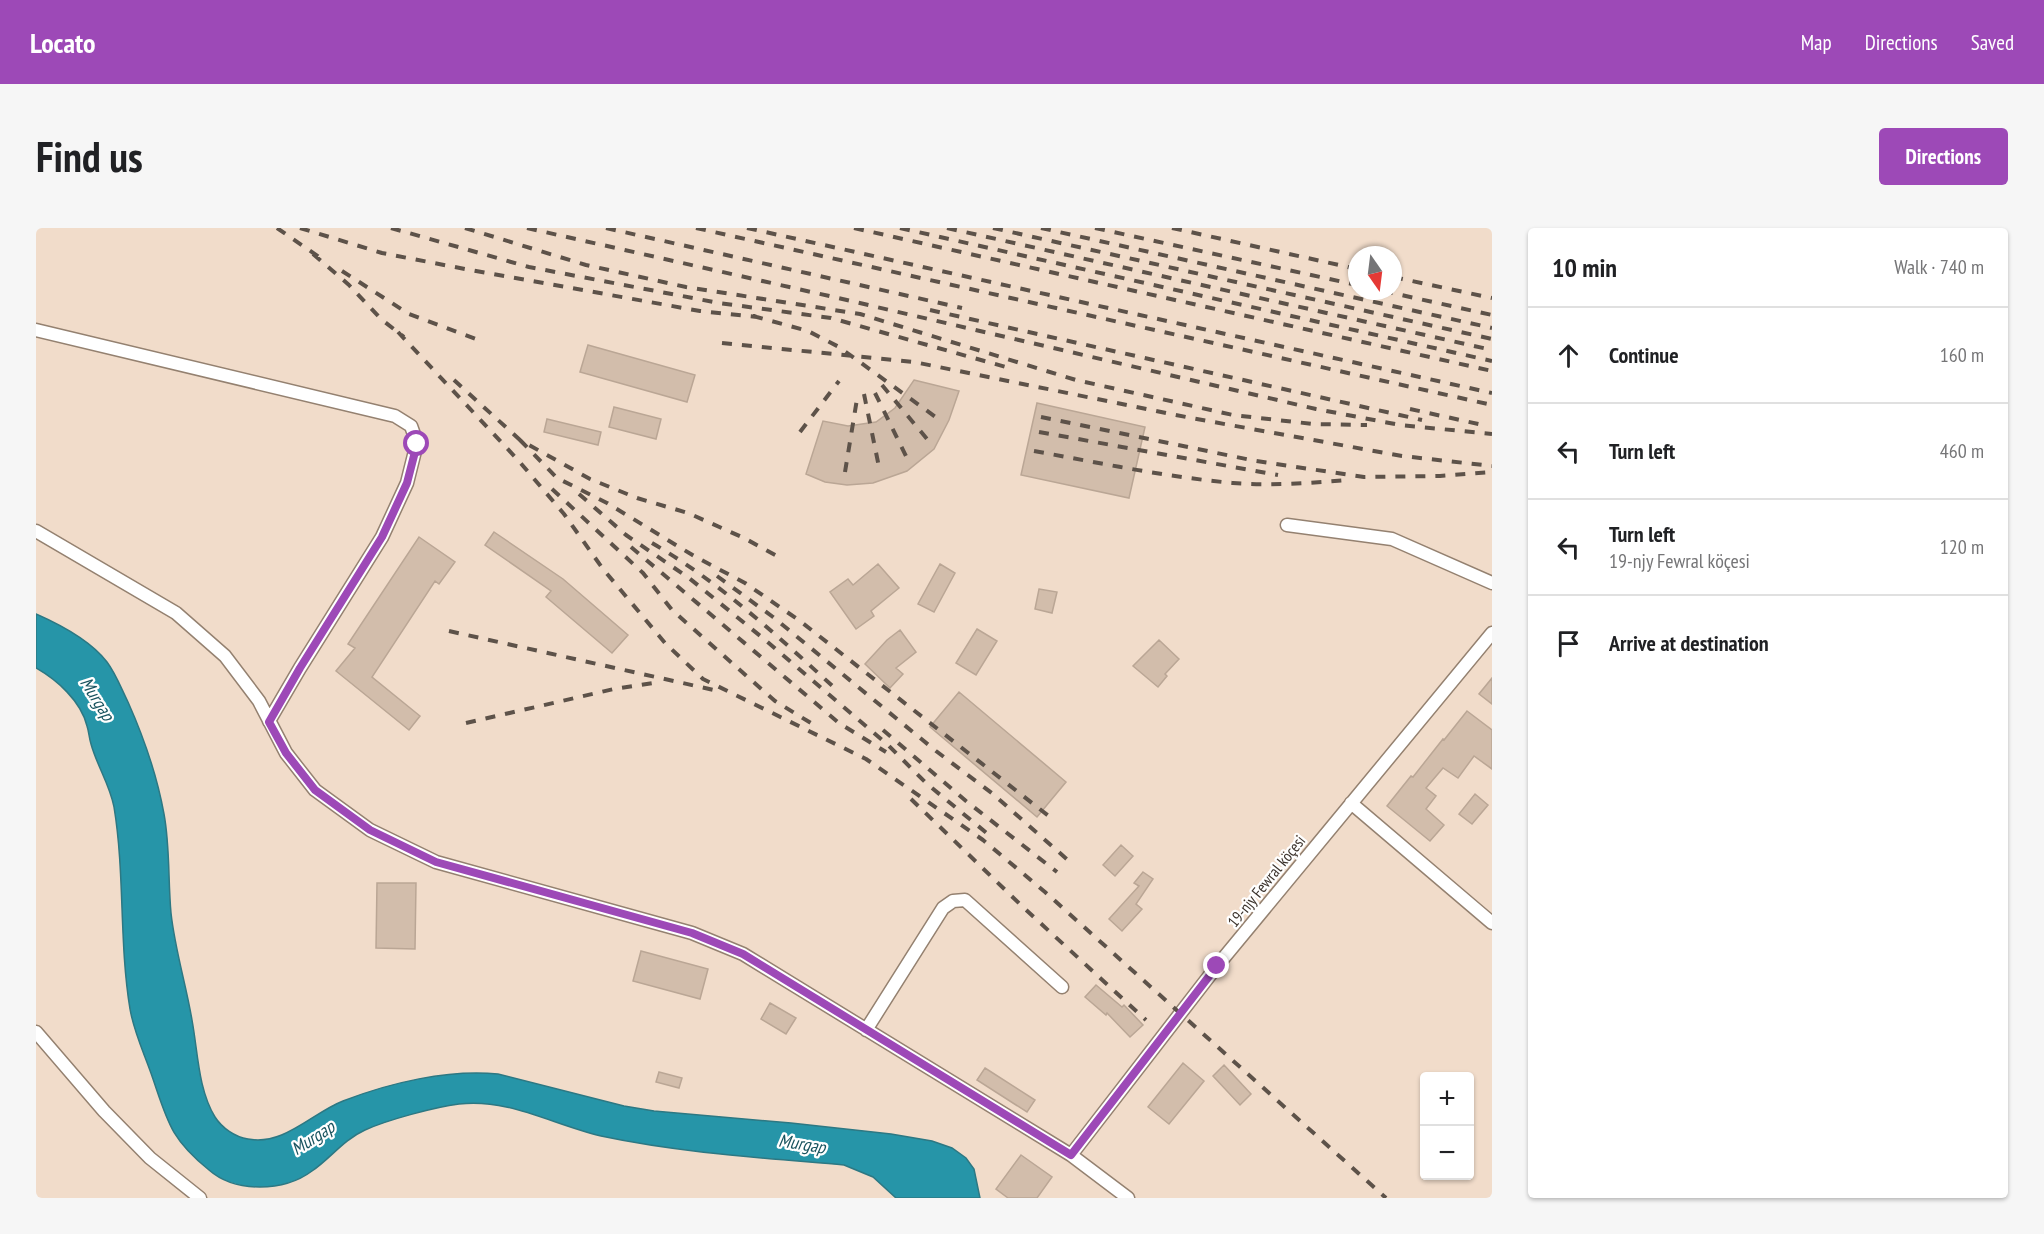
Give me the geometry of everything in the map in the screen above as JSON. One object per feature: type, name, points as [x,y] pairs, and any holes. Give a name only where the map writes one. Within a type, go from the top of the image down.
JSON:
[{"type":"street","points":[[36,330],[395,416],[411,426],[417,444],[407,483],[382,537],[269,722]]},
{"type":"street","points":[[1287,525],[1392,539],[1492,583]]},
{"type":"street","points":[[36,531],[176,612],[225,656],[259,701],[286,753],[315,790],[370,830],[436,862],[692,933],[743,954],[1071,1155],[1128,1198]]},
{"type":"street","name":"19-njy Fewral köçesi","points":[[1071,1155],[1217,966],[1492,633]]},
{"type":"street","points":[[1351,803],[1492,923]]},
{"type":"street","points":[[866,1030],[943,908],[953,901],[965,900],[1062,987]]},
{"type":"street","points":[[36,1032],[104,1112],[150,1158],[200,1198]]},
{"type":"water","name":"Murgap","points":[[36,614],[84,640],[107,662],[116,676],[145,743],[164,814],[173,927],[190,1007],[202,1082],[215,1117],[229,1131],[248,1139],[274,1138],[331,1106],[380,1088],[439,1076],[498,1074],[624,1106],[654,1111],[791,1123],[932,1141],[952,1148],[966,1158],[974,1169],[980,1198],[896,1198],[873,1177],[844,1165],[722,1154],[631,1142],[583,1131],[513,1109],[477,1103],[425,1111],[365,1130],[350,1139],[312,1171],[288,1183],[260,1187],[246,1186],[220,1178],[186,1149],[172,1129],[137,1035],[130,1009],[124,959],[120,857],[114,807],[79,708],[60,685],[36,668]]},
{"type":"building","points":[[588,345],[695,375],[687,402],[580,372]]},
{"type":"building","points":[[914,380],[959,391],[949,420],[934,449],[907,471],[873,483],[847,485],[825,482],[806,474],[823,421],[848,426],[876,422],[895,408]]},
{"type":"building","points":[[1037,403],[1145,427],[1129,498],[1021,475]]},
{"type":"building","points":[[614,407],[661,419],[656,439],[609,427]]},
{"type":"building","points":[[547,419],[601,432],[598,445],[544,432]]},
{"type":"building","points":[[494,532],[563,579],[628,635],[612,653],[546,597],[551,591],[485,545]]},
{"type":"building","points":[[419,537],[455,562],[439,584],[435,581],[372,677],[420,716],[409,730],[336,671],[355,648],[348,644]]},
{"type":"building","points":[[878,564],[899,588],[871,611],[874,616],[856,629],[830,592],[848,579],[853,585]]},
{"type":"building","points":[[940,564],[955,573],[934,612],[918,604]]},
{"type":"building","points":[[1039,589],[1057,592],[1052,613],[1035,609]]},
{"type":"building","points":[[977,629],[997,641],[976,675],[956,663]]},
{"type":"building","points":[[900,630],[916,652],[896,668],[903,674],[890,688],[865,664],[887,640]]},
{"type":"building","points":[[1159,640],[1179,659],[1165,674],[1167,676],[1158,687],[1133,666]]},
{"type":"building","points":[[1492,678],[1492,704],[1479,694]]},
{"type":"building","points":[[959,692],[1066,782],[1037,817],[930,727]]},
{"type":"building","points":[[1467,711],[1492,730],[1492,769],[1474,756],[1458,778],[1443,768],[1426,788],[1436,796],[1426,809],[1444,825],[1430,841],[1387,806]]},
{"type":"building","points":[[1475,794],[1488,805],[1472,824],[1459,814]]},
{"type":"building","points":[[1121,845],[1133,856],[1115,876],[1103,865]]},
{"type":"building","points":[[1143,872],[1153,879],[1136,904],[1142,909],[1122,931],[1109,919],[1139,886],[1134,883]]},
{"type":"building","points":[[377,883],[416,883],[415,949],[376,948]]},
{"type":"building","points":[[641,951],[708,969],[700,999],[633,981]]},
{"type":"building","points":[[1096,985],[1122,1007],[1124,1005],[1143,1025],[1130,1037],[1107,1013],[1106,1015],[1085,997]]},
{"type":"building","points":[[770,1003],[796,1018],[786,1034],[761,1019]]},
{"type":"building","points":[[1183,1063],[1204,1081],[1169,1124],[1148,1107]]},
{"type":"building","points":[[1224,1065],[1251,1094],[1240,1105],[1213,1076]]},
{"type":"building","points":[[985,1068],[1035,1100],[1027,1112],[977,1080]]},
{"type":"building","points":[[659,1072],[682,1078],[679,1088],[656,1082]]},
{"type":"building","points":[[1021,1155],[1052,1177],[1037,1198],[1008,1198],[996,1189]]},
{"type":"railway","points":[[277,228],[319,257]]},
{"type":"railway","points":[[300,228],[382,253],[700,311],[757,317]]},
{"type":"railway","points":[[391,228],[529,267],[719,303],[831,318],[1013,369]]},
{"type":"railway","points":[[465,228],[586,265],[686,287],[860,314],[1076,380],[1233,415],[1313,424],[1367,425]]},
{"type":"railway","points":[[527,228],[1316,409],[1400,425],[1492,434]]},
{"type":"railway","points":[[606,228],[962,308]]},
{"type":"railway","points":[[696,228],[1492,405]]},
{"type":"railway","points":[[747,228],[1492,393]]},
{"type":"railway","points":[[854,228],[1492,371]]},
{"type":"railway","points":[[900,228],[1492,361]]},
{"type":"railway","points":[[947,228],[1492,350]]},
{"type":"railway","points":[[993,228],[1492,339]]},
{"type":"railway","points":[[1041,228],[1492,328]]},
{"type":"railway","points":[[1095,228],[1348,283]]},
{"type":"railway","points":[[1172,228],[1348,267]]},
{"type":"railway","points":[[313,254],[349,285],[381,319],[404,337]]},
{"type":"railway","points":[[342,271],[409,314],[481,341]]},
{"type":"railway","points":[[1402,279],[1492,298]]},
{"type":"railway","points":[[1402,295],[1492,315]]},
{"type":"railway","points":[[930,310],[1422,420]]},
{"type":"railway","points":[[753,316],[808,331],[839,347],[937,418]]},
{"type":"railway","points":[[398,332],[518,460],[564,514],[603,569],[665,643],[703,679],[866,759],[983,840],[1045,892],[1386,1198]]},
{"type":"railway","points":[[722,343],[914,362],[1191,418],[1402,456],[1492,466]]},
{"type":"railway","points":[[454,380],[520,440],[590,479],[637,498],[688,513],[744,538],[777,556]]},
{"type":"railway","points":[[800,432],[839,381]]},
{"type":"railway","points":[[882,385],[927,439]]},
{"type":"railway","points":[[875,393],[906,456]]},
{"type":"railway","points":[[864,394],[879,467]]},
{"type":"railway","points":[[845,472],[857,399]]},
{"type":"railway","points":[[1410,409],[1483,425]]},
{"type":"railway","points":[[1041,417],[1256,461],[1364,477],[1440,476],[1492,472]]},
{"type":"railway","points":[[1039,432],[1278,475]]},
{"type":"railway","points":[[520,440],[557,478],[607,503],[694,556],[745,583],[800,621],[1055,821]]},
{"type":"railway","points":[[1034,451],[1158,473],[1233,483],[1276,484],[1348,480]]},
{"type":"railway","points":[[552,489],[643,573],[672,610],[775,701],[819,728]]},
{"type":"railway","points":[[579,494],[626,535],[689,578],[764,639],[888,745],[926,783],[989,835]]},
{"type":"railway","points":[[652,543],[726,594],[773,632],[839,692]]},
{"type":"railway","points":[[631,547],[839,723],[886,752]]},
{"type":"railway","points":[[717,576],[773,617],[936,751],[993,794],[1070,862]]},
{"type":"railway","points":[[449,631],[714,690]]},
{"type":"railway","points":[[466,723],[614,689],[660,682]]},
{"type":"railway","points":[[883,730],[966,801],[1057,872]]},
{"type":"railway","points":[[911,799],[1025,909],[1146,1020]]},
{"type":"route","points":[[417,444],[407,483],[382,537],[269,722],[286,753],[315,790],[370,830],[436,862],[692,933],[743,954],[1071,1155],[1217,966]]}]
